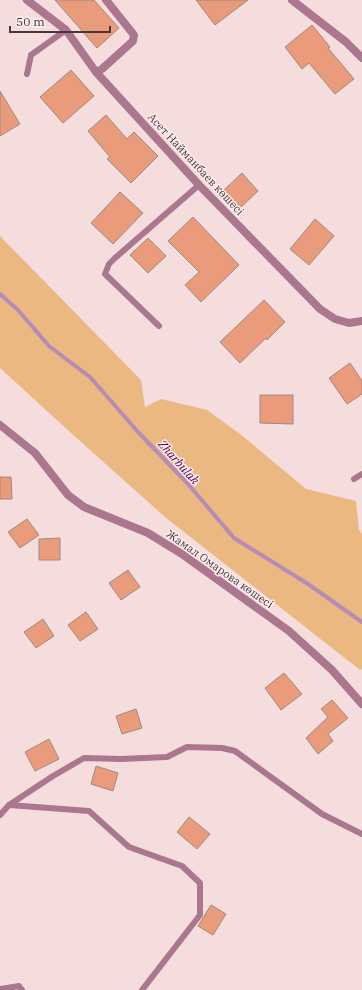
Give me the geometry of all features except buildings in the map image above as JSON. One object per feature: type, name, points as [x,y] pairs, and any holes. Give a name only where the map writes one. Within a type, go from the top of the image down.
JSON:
[{"type":"street","name":"Асет Найманбаев көшесі","points":[[28,0],[66,30],[96,72],[199,185],[320,309],[335,319],[349,324],[362,321]]},
{"type":"street","points":[[96,72],[102,69],[133,41],[134,35],[106,0]]},
{"type":"street","points":[[292,0],[346,42],[362,58]]},
{"type":"street","name":"Жамал Омарова көшесі","points":[[0,425],[35,453],[68,495],[84,507],[148,533],[182,554],[289,631],[332,670],[362,704]]},
{"type":"lane","points":[[27,74],[31,55],[66,30]]},
{"type":"lane","points":[[159,326],[105,274],[115,258],[199,185]]},
{"type":"lane","points":[[354,479],[362,474]]},
{"type":"lane","points":[[0,815],[8,805],[84,758],[121,759],[167,757],[187,746],[222,748],[235,751],[322,814],[362,834]]},
{"type":"lane","points":[[8,805],[89,811],[129,847],[182,866],[200,883],[200,915],[142,990]]},
{"type":"lane","points":[[0,989],[19,986],[22,990]]},
{"type":"shaded area","points":[[0,236],[141,380],[145,407],[161,399],[207,410],[244,437],[306,489],[356,501],[359,530],[362,534],[362,669],[360,670],[165,517],[0,368]]},
{"type":"waterway","name":"Zharbulak","points":[[0,294],[18,310],[49,346],[90,377],[138,432],[188,484],[234,538],[308,584],[362,622]]}]
